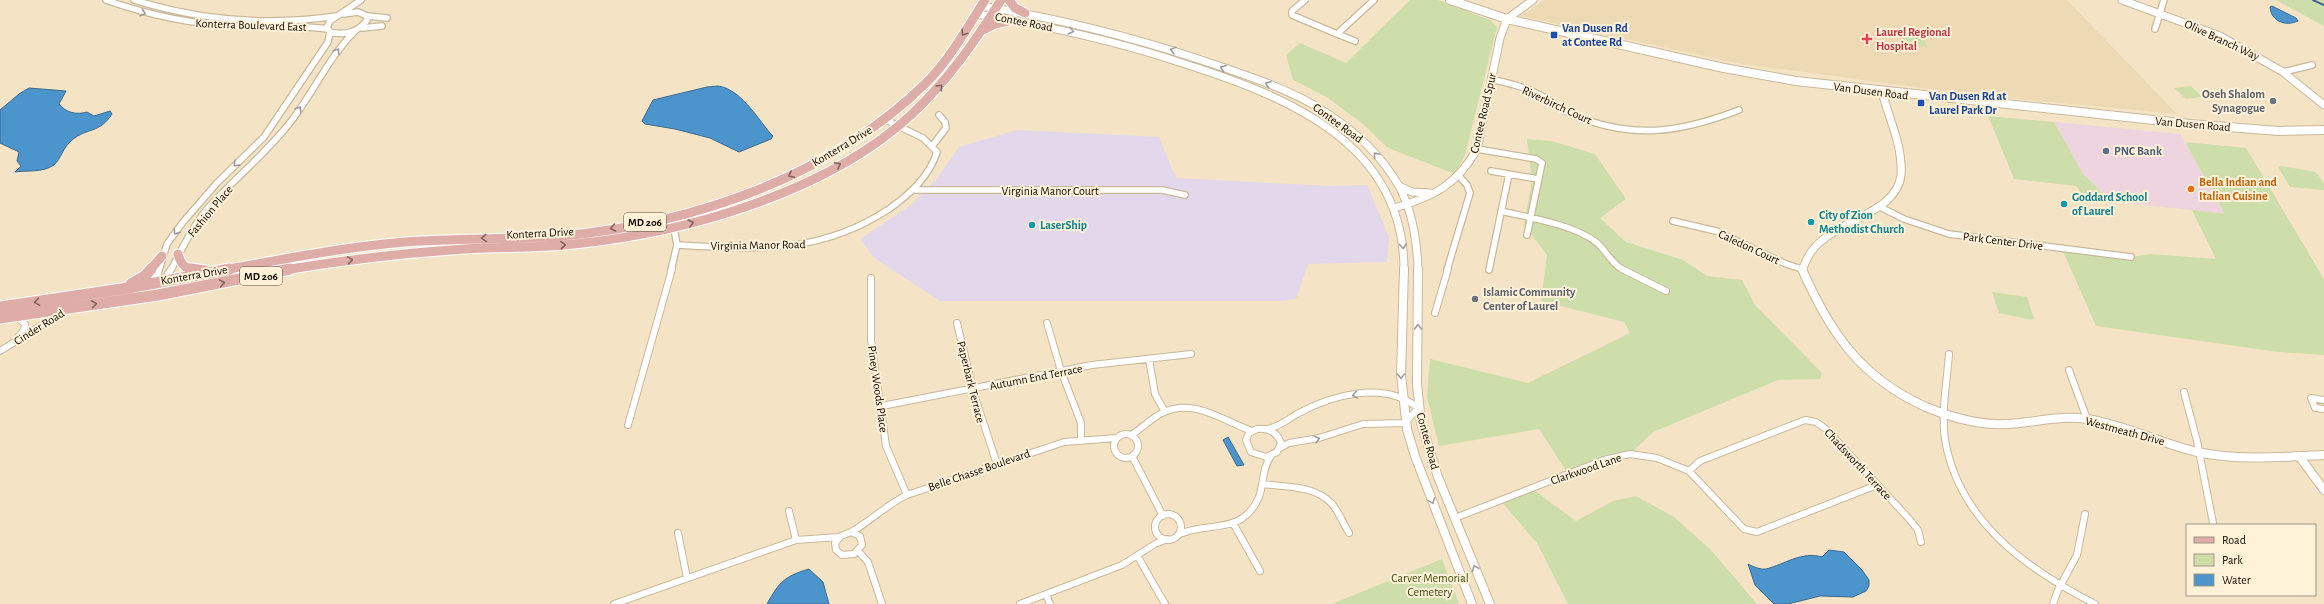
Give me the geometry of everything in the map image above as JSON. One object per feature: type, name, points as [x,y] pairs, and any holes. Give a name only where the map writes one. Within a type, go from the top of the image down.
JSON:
[{"type":"main road","name":"Konterra Drive","points":[[0,318],[154,295],[355,259],[466,249],[586,243],[673,227],[714,217],[782,192],[846,161],[899,126],[946,81],[981,32],[1001,0]]},
{"type":"main road","points":[[1009,0],[1015,8],[1024,13]]},
{"type":"main road","name":"Van Dusen Road","points":[[1450,0],[1507,19],[1724,68],[1796,81],[1882,92],[2212,126],[2279,131],[2324,130]]},
{"type":"main road","name":"Konterra Drive","points":[[0,307],[109,291],[357,247],[407,241],[586,233],[672,217],[709,207],[777,182],[838,151],[886,120],[927,82],[945,61],[981,6]]},
{"type":"main road","points":[[981,32],[995,24],[1013,20]]},
{"type":"main road","points":[[178,254],[181,264],[187,269],[215,272]]},
{"type":"main road","points":[[109,291],[130,284],[145,276],[162,256]]},
{"type":"street","name":"Konterra Boulevard East","points":[[106,0],[148,15],[190,24],[221,27],[313,27],[344,34],[358,30]]},
{"type":"street","name":"Konterra Boulevard East","points":[[134,0],[164,10],[195,16],[256,20],[318,19],[343,14]]},
{"type":"street","points":[[343,14],[362,0],[365,14]]},
{"type":"street","points":[[1305,0],[1292,11],[1292,15],[1355,41]]},
{"type":"street","points":[[1337,34],[1374,0]]},
{"type":"street","points":[[1507,19],[1533,0]]},
{"type":"street","name":"Olive Branch Way","points":[[2122,0],[2161,13],[2220,36],[2283,72],[2312,97],[2324,105]]},
{"type":"street","points":[[2155,28],[2164,0]]},
{"type":"street","name":"Contee Road","points":[[981,6],[1013,20],[1066,30],[1179,61],[1290,104],[1326,126],[1348,143],[1373,171],[1394,208],[1402,235],[1404,268],[1401,374],[1405,423],[1417,462],[1472,604]]},
{"type":"street","name":"Contee Road","points":[[994,12],[1024,13],[1070,22],[1142,40],[1210,63],[1299,97],[1316,106],[1352,131],[1384,165],[1399,186],[1408,204],[1419,266],[1417,387],[1418,408],[1426,444],[1490,604]]},
{"type":"street","points":[[343,14],[365,14],[387,18]]},
{"type":"street","name":"Fashion Place","points":[[154,295],[196,223],[276,140],[292,120],[343,42],[366,23],[365,14]]},
{"type":"street","name":"Fashion Place","points":[[154,295],[161,282],[162,256],[167,244],[193,209],[264,137],[328,42],[330,21],[337,16]]},
{"type":"street","name":"Contee Road Spur","points":[[1394,208],[1437,192],[1460,177],[1477,149],[1500,38],[1507,19]]},
{"type":"street","points":[[358,30],[382,26]]},
{"type":"street","points":[[2283,72],[2312,66]]},
{"type":"street","name":"Riverbirch Court","points":[[1492,79],[1538,94],[1570,113],[1594,123],[1641,132],[1666,132],[1692,126],[1739,110]]},
{"type":"street","points":[[1802,269],[1810,251],[1819,241],[1848,223],[1866,216],[1880,207],[1895,192],[1900,182],[1901,166],[1882,92]]},
{"type":"street","name":"Olive Branch Way","points":[[2312,97],[2324,111]]},
{"type":"street","points":[[886,120],[933,145],[946,128],[945,122],[939,115]]},
{"type":"street","name":"Virginia Manor Road","points":[[677,245],[779,247],[823,242],[864,226],[915,190],[936,156],[937,152],[933,145]]},
{"type":"street","points":[[1477,149],[1536,159],[1542,163],[1527,235]]},
{"type":"street","points":[[1490,171],[1538,180]]},
{"type":"street","points":[[1489,270],[1509,174]]},
{"type":"street","points":[[1436,313],[1470,193],[1467,185],[1460,177]]},
{"type":"street","points":[[1399,186],[1422,194],[1437,192]]},
{"type":"street","name":"Virginia Manor Court","points":[[915,190],[1032,192],[1162,190],[1185,195]]},
{"type":"street","name":"Park Center Drive","points":[[1880,207],[1904,219],[1949,234],[2131,257]]},
{"type":"street","points":[[1501,211],[1558,225],[1587,237],[1596,242],[1621,269],[1666,291]]},
{"type":"street","points":[[628,425],[677,245],[672,217]]},
{"type":"street","name":"Caledon Court","points":[[1673,221],[1716,231],[1786,264],[1802,269]]},
{"type":"street","name":"Westmeath Drive","points":[[1802,269],[1814,297],[1852,356],[1874,376],[1908,398],[1946,415],[1990,424],[2020,425],[2045,420],[2086,419],[2198,452],[2235,456],[2324,455]]},
{"type":"street","name":"Piney Woods Place","points":[[871,278],[871,340],[882,406],[886,446],[906,495]]},
{"type":"street","name":"Cinder Road","points":[[9,345],[69,308]]},
{"type":"street","name":"Cinder Road","points":[[0,352],[19,336],[25,327],[24,321],[15,316]]},
{"type":"street","name":"Paperbark Terrace","points":[[957,322],[971,390],[981,425],[997,464]]},
{"type":"street","points":[[1047,324],[1061,371],[1082,423],[1081,438]]},
{"type":"street","name":"Autumn End Terrace","points":[[882,406],[971,390],[1092,365],[1149,360],[1192,354]]},
{"type":"street","points":[[1949,354],[1946,445],[1956,481],[1972,508],[1996,537],[2028,565],[2059,586],[2095,604]]},
{"type":"street","points":[[1149,360],[1154,391],[1159,404],[1165,412]]},
{"type":"street","points":[[2069,370],[2086,419]]},
{"type":"street","points":[[2184,392],[2197,436],[2198,452],[2213,523]]},
{"type":"street","points":[[1250,434],[1275,428],[1298,414],[1342,398],[1373,393],[1402,396],[1418,408],[1405,423]]},
{"type":"street","points":[[2324,400],[2311,398],[2316,408],[2324,409]]},
{"type":"street","name":"Belle Chasse Boulevard","points":[[614,604],[796,540],[823,539],[851,532],[864,525],[890,503],[906,495],[1064,442],[1081,438],[1103,441],[1131,435],[1165,412],[1199,408],[1222,417],[1242,428],[1250,434],[1246,444],[1260,463],[1263,473]]},
{"type":"street","name":"Chadsworth Terrace","points":[[1689,471],[1700,461],[1805,420],[1816,422],[1826,428],[1914,525],[1918,530],[1921,542]]},
{"type":"street","name":"Belle Chasse Boulevard","points":[[1020,604],[1138,557],[1150,546],[1167,539],[1174,538],[1180,534],[1195,529],[1211,529],[1233,523],[1255,506],[1262,484],[1264,466],[1271,456],[1280,448],[1290,443],[1319,438],[1363,424],[1405,423]]},
{"type":"street","points":[[1141,429],[1139,441],[1140,448],[1132,456],[1163,516]]},
{"type":"street","points":[[1267,429],[1277,434],[1281,443],[1280,448]]},
{"type":"street","points":[[1131,435],[1139,441]]},
{"type":"street","points":[[1113,447],[1117,438]]},
{"type":"street","name":"Belle Chasse Boulevard","points":[[1103,441],[1113,447],[1120,456],[1132,456]]},
{"type":"street","name":"Clarkwood Lane","points":[[1455,518],[1604,460],[1630,454],[1657,458],[1689,471],[1744,529],[1757,532],[1877,485]]},
{"type":"street","points":[[1255,455],[1271,456]]},
{"type":"street","points":[[2299,456],[2324,490]]},
{"type":"street","points":[[1262,484],[1308,490],[1319,494],[1330,502],[1349,533]]},
{"type":"street","points":[[789,511],[796,540]]},
{"type":"street","points":[[2053,604],[2059,586],[2071,568],[2082,542],[2086,514]]},
{"type":"street","name":"Belle Chasse Boulevard","points":[[1150,546],[1157,521],[1163,516],[1174,516],[1181,523],[1195,529]]},
{"type":"street","points":[[1180,534],[1181,523]]},
{"type":"street","points":[[1233,523],[1260,570]]},
{"type":"street","name":"Belle Chasse Boulevard","points":[[858,551],[862,545],[860,536],[864,525]]},
{"type":"street","points":[[1155,531],[1160,536],[1167,539]]},
{"type":"street","points":[[851,532],[860,536]]},
{"type":"street","points":[[678,533],[687,578]]},
{"type":"street","points":[[835,548],[839,536]]},
{"type":"street","points":[[823,539],[830,542],[842,555],[848,556],[858,551],[868,562],[882,604]]},
{"type":"street","points":[[1138,557],[1165,604]]},
{"type":"street","points":[[1046,594],[1050,604]]},
{"type":"shaded area","name":"Laurel Regional Hospital","points":[[1544,0],[2067,0],[2177,114],[1975,95],[1736,63],[1521,16]]},
{"type":"shaded area","points":[[2054,122],[2180,134],[2225,214],[2111,201],[2083,174]]},
{"type":"shaded area","points":[[1017,130],[1159,137],[1176,178],[1330,186],[1367,185],[1389,237],[1387,262],[1308,264],[1296,299],[1281,301],[940,301],[874,258],[860,239],[911,205],[939,176],[959,147]]},
{"type":"green space","points":[[1410,0],[1438,0],[1490,20],[1497,27],[1465,155],[1455,174],[1388,148],[1363,124],[1328,98],[1293,80],[1286,55],[1300,43],[1346,63]]},
{"type":"green space","points":[[2276,0],[2324,0],[2324,26]]},
{"type":"green space","points":[[1900,32],[1923,35],[1927,47],[1904,44]]},
{"type":"green space","points":[[2191,86],[2202,97],[2186,99],[2174,88]]},
{"type":"green space","points":[[1988,116],[2054,122],[2083,174],[2111,201],[2088,202],[2076,186],[2014,179]]},
{"type":"green space","points":[[1527,139],[1551,141],[1595,154],[1626,199],[1600,218],[1626,242],[1683,260],[1707,276],[1742,280],[1755,305],[1822,373],[1820,379],[1778,380],[1653,432],[1630,454],[1568,474],[1539,429],[1439,446],[1427,397],[1430,359],[1528,383],[1630,333],[1624,322],[1541,301],[1547,255],[1524,225],[1532,181]]},
{"type":"green space","points":[[2185,142],[2246,148],[2324,279],[2324,355],[2278,352],[2096,326],[2062,249],[2131,257],[2150,254],[2216,259],[2192,210],[2225,214]]},
{"type":"green space","points":[[2281,166],[2316,172],[2324,183],[2324,190],[2290,187],[2278,167]]},
{"type":"green space","points":[[1992,292],[2027,297],[2034,318],[2032,320],[1999,313]]},
{"type":"green space","points":[[1531,488],[1576,521],[1613,501],[1636,496],[1674,517],[1711,550],[1757,604],[1568,604],[1537,543],[1500,500]]},
{"type":"green space","name":"Carver Memorial Cemetery","points":[[1442,559],[1459,604],[1332,604]]},
{"type":"water","points":[[2272,6],[2296,18],[2298,21],[2293,23],[2280,22],[2271,12],[2270,7]]},
{"type":"water","points":[[718,86],[733,92],[747,104],[773,136],[771,139],[739,152],[710,138],[675,129],[645,124],[642,121],[653,100],[707,87]]},
{"type":"water","points":[[29,88],[66,91],[59,104],[68,111],[79,113],[87,112],[94,116],[110,111],[112,114],[103,125],[83,133],[72,140],[66,146],[54,165],[49,168],[15,172],[21,166],[17,161],[19,152],[0,143],[0,110],[19,94]]},
{"type":"water","points":[[1228,437],[1244,465],[1237,466],[1223,440]]},
{"type":"water","points":[[1829,550],[1844,552],[1862,570],[1869,580],[1869,586],[1866,591],[1853,597],[1820,596],[1788,604],[1774,604],[1755,585],[1748,564],[1766,569],[1801,557],[1822,557]]},
{"type":"water","points":[[809,569],[823,582],[829,604],[767,604],[775,590],[788,577]]},
{"type":"waterway","points":[[2313,0],[2324,5]]},
{"type":"place","name":"Van Dusen Rd at Contee Rd","points":[[1554,35]]},
{"type":"place","name":"Laurel Regional Hospital","points":[[1867,39]]},
{"type":"place","name":"Oseh Shalom Synagogue","points":[[2273,101]]},
{"type":"place","name":"Van Dusen Rd at Laurel Park Dr","points":[[1921,103]]},
{"type":"place","name":"PNC Bank","points":[[2106,151]]},
{"type":"place","name":"Bella Indian and Italian Cuisine","points":[[2191,189]]},
{"type":"place","name":"Goddard School of Laurel","points":[[2064,204]]},
{"type":"place","name":"City of Zion Methodist Church","points":[[1811,222]]},
{"type":"place","name":"LaserShip","points":[[1032,225]]},
{"type":"place","name":"Islamic Community Center of Laurel","points":[[1475,299]]}]
